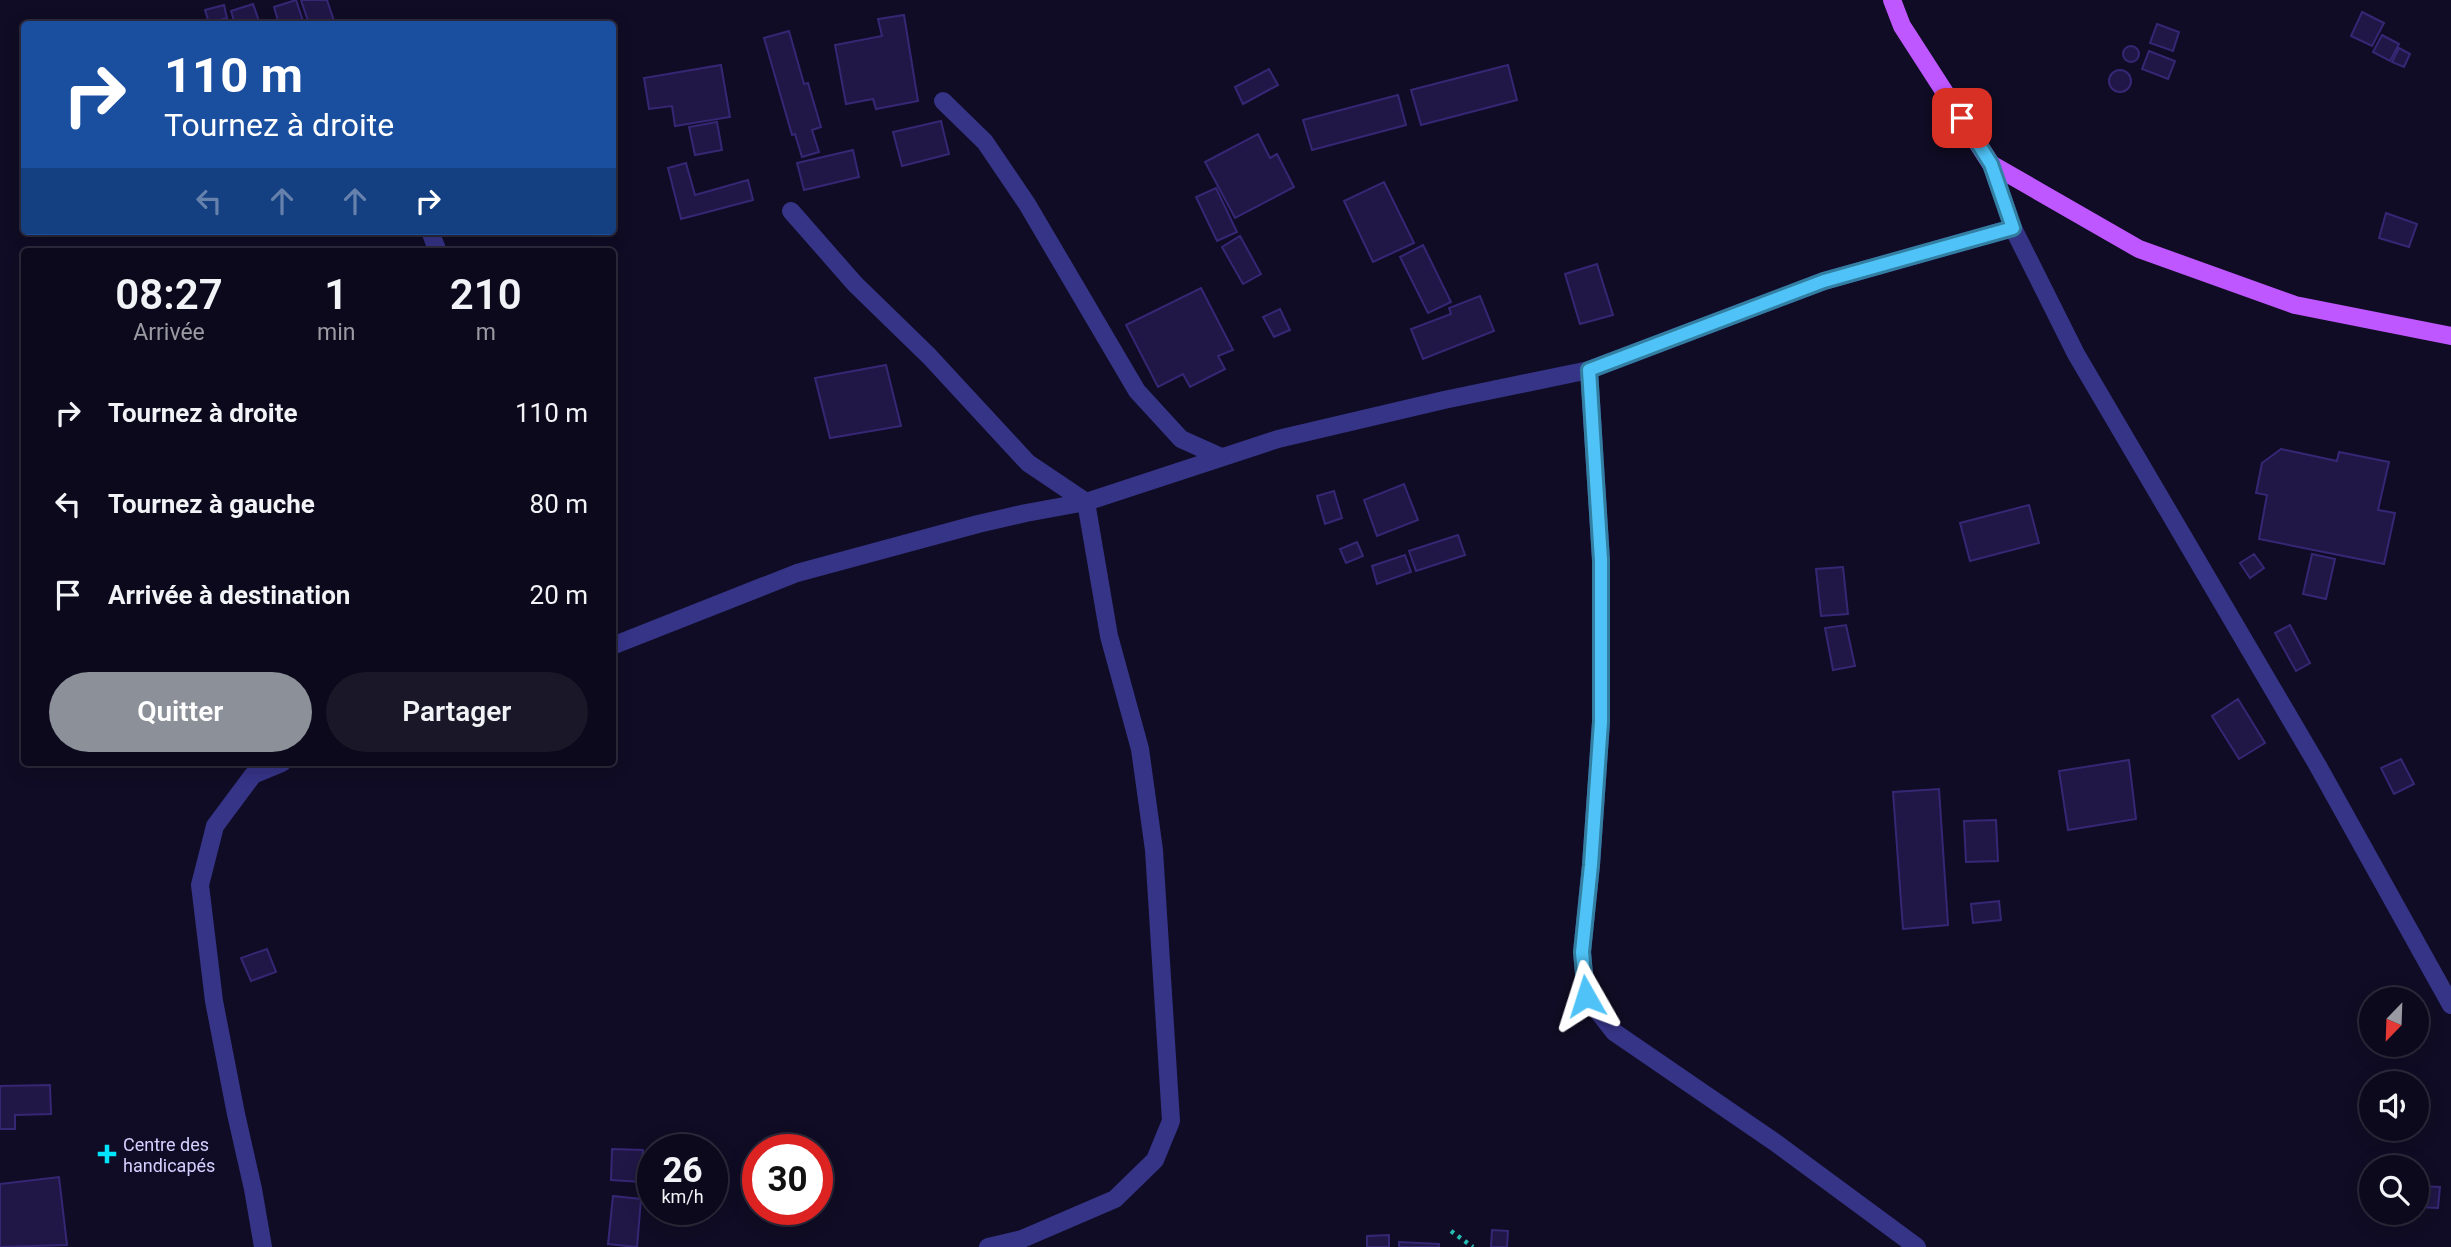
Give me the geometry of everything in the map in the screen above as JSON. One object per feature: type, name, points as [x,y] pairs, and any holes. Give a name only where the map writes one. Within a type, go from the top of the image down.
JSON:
[{"type":"main road","points":[[1892,0],[1902,26],[1991,164],[2139,249],[2295,305],[2451,336]]},
{"type":"street","points":[[943,101],[985,142],[1027,204],[1137,391],[1181,439],[1221,457]]},
{"type":"street","points":[[1991,164],[2013,228],[2076,354],[2318,765],[2451,1006]]},
{"type":"street","points":[[791,211],[855,284],[929,356],[1028,463],[1086,502],[1110,636],[1140,749],[1154,850],[1171,1121],[1155,1160],[1115,1199],[1022,1239],[988,1247]]},
{"type":"street","points":[[616,642],[797,573],[1014,515],[1086,502],[1278,439],[1444,400],[1589,370],[1824,281],[2013,228]]},
{"type":"street","points":[[1589,370],[1601,560],[1601,722],[1582,952],[1586,996],[1614,1032],[1776,1143],[1917,1247]]},
{"type":"street","points":[[263,1247],[214,1001],[200,885],[215,826],[253,775],[275,766]]},
{"type":"path","points":[[1451,1231],[1473,1247]]},
{"type":"building","points":[[296,0],[303,21],[278,21],[274,7]]},
{"type":"building","points":[[301,0],[327,0],[334,21],[308,21]]},
{"type":"building","points":[[253,4],[259,21],[234,21],[231,11]]},
{"type":"building","points":[[224,5],[227,18],[208,21],[205,10]]},
{"type":"building","points":[[2362,12],[2384,23],[2372,46],[2351,36]]},
{"type":"building","points":[[904,15],[918,101],[876,109],[873,99],[846,104],[835,45],[882,36],[878,19]]},
{"type":"building","points":[[2157,24],[2179,32],[2173,51],[2150,43]]},
{"type":"building","points":[[789,31],[804,84],[808,83],[821,127],[812,130],[819,152],[802,157],[795,134],[792,135],[764,38]]},
{"type":"building","points":[[2382,35],[2399,44],[2390,61],[2373,52]]},
{"type":"building","points":[[2128,46],[2134,46],[2139,54],[2137,60],[2128,62],[2123,57],[2123,51]]},
{"type":"building","points":[[2399,48],[2410,54],[2404,67],[2392,62]]},
{"type":"building","points":[[2149,51],[2175,61],[2168,79],[2142,69]]},
{"type":"building","points":[[721,65],[730,117],[675,126],[672,106],[649,109],[644,78]]},
{"type":"building","points":[[1508,65],[1517,100],[1421,125],[1411,90]]},
{"type":"building","points":[[1269,69],[1278,85],[1243,104],[1235,87]]},
{"type":"building","points":[[2120,70],[2128,73],[2131,81],[2128,89],[2120,92],[2112,89],[2109,81],[2112,73]]},
{"type":"building","points":[[1398,95],[1406,125],[1312,150],[1303,120]]},
{"type":"building","points":[[941,121],[949,154],[902,166],[893,132]]},
{"type":"building","points":[[717,122],[722,150],[695,155],[689,127]]},
{"type":"building","points":[[1258,134],[1270,158],[1277,154],[1294,187],[1235,218],[1205,162]]},
{"type":"building","points":[[853,150],[859,177],[804,190],[797,163]]},
{"type":"building","points":[[686,163],[695,195],[748,180],[753,200],[681,219],[668,168]]},
{"type":"building","points":[[1384,182],[1414,243],[1373,262],[1344,201]]},
{"type":"building","points":[[1216,188],[1237,232],[1217,241],[1196,197]]},
{"type":"building","points":[[2386,213],[2417,224],[2409,247],[2379,238]]},
{"type":"building","points":[[1240,236],[1261,274],[1243,284],[1222,247]]},
{"type":"building","points":[[1423,245],[1451,302],[1428,313],[1400,257]]},
{"type":"building","points":[[1597,264],[1613,315],[1580,324],[1565,274]]},
{"type":"building","points":[[1201,288],[1233,350],[1218,356],[1225,369],[1190,387],[1183,374],[1158,387],[1126,325]]},
{"type":"building","points":[[1480,296],[1494,331],[1423,359],[1411,329],[1451,314],[1449,308]]},
{"type":"building","points":[[1280,309],[1290,330],[1274,337],[1263,317]]},
{"type":"building","points":[[886,365],[901,426],[830,438],[815,378]]},
{"type":"building","points":[[2281,449],[2337,461],[2339,452],[2389,462],[2378,510],[2395,513],[2384,564],[2259,539],[2267,495],[2256,493],[2262,463]]},
{"type":"building","points":[[1404,484],[1418,520],[1377,536],[1364,500]]},
{"type":"building","points":[[1334,491],[1342,518],[1325,524],[1317,496]]},
{"type":"building","points":[[2029,505],[2039,543],[1970,561],[1960,523]]},
{"type":"building","points":[[1458,535],[1465,555],[1416,571],[1409,551]]},
{"type":"building","points":[[1357,542],[1363,556],[1346,563],[1340,549]]},
{"type":"building","points":[[2254,554],[2264,568],[2250,578],[2240,563]]},
{"type":"building","points":[[2312,554],[2335,559],[2326,599],[2303,594]]},
{"type":"building","points":[[1405,555],[1411,572],[1377,584],[1372,566]]},
{"type":"building","points":[[1843,567],[1848,614],[1821,616],[1816,569]]},
{"type":"building","points":[[1846,625],[1855,666],[1833,670],[1825,628]]},
{"type":"building","points":[[2290,625],[2310,663],[2296,671],[2275,633]]},
{"type":"building","points":[[2238,699],[2265,743],[2239,759],[2212,716]]},
{"type":"building","points":[[2401,759],[2414,784],[2394,794],[2381,768]]},
{"type":"building","points":[[2129,760],[2136,819],[2068,830],[2059,771]]},
{"type":"building","points":[[1939,789],[1948,925],[1903,929],[1893,792]]},
{"type":"building","points":[[1996,820],[1998,861],[1966,862],[1964,821]]},
{"type":"building","points":[[1999,901],[2001,920],[1973,923],[1971,904]]},
{"type":"building","points":[[267,949],[276,972],[251,981],[241,958]]},
{"type":"building","points":[[50,1085],[51,1114],[15,1115],[15,1129],[0,1129],[0,1086]]},
{"type":"building","points":[[612,1149],[637,1150],[637,1182],[611,1180]]},
{"type":"building","points":[[59,1177],[67,1245],[0,1247],[0,1184]]},
{"type":"building","points":[[2429,1187],[2440,1187],[2438,1208],[2429,1208]]},
{"type":"building","points":[[613,1196],[637,1199],[637,1247],[608,1244]]},
{"type":"building","points":[[1492,1230],[1508,1231],[1507,1247],[1491,1247]]},
{"type":"building","points":[[1389,1235],[1389,1247],[1367,1247],[1367,1236]]},
{"type":"building","points":[[1399,1242],[1439,1244],[1439,1247],[1399,1247]]},
{"type":"place","name":"Centre des handicapés","points":[[107,1154]]},
{"type":"route","points":[[1586,996],[1582,952],[1601,722],[1601,560],[1589,370],[1824,281],[2013,228],[1991,164],[1962,118]]}]
